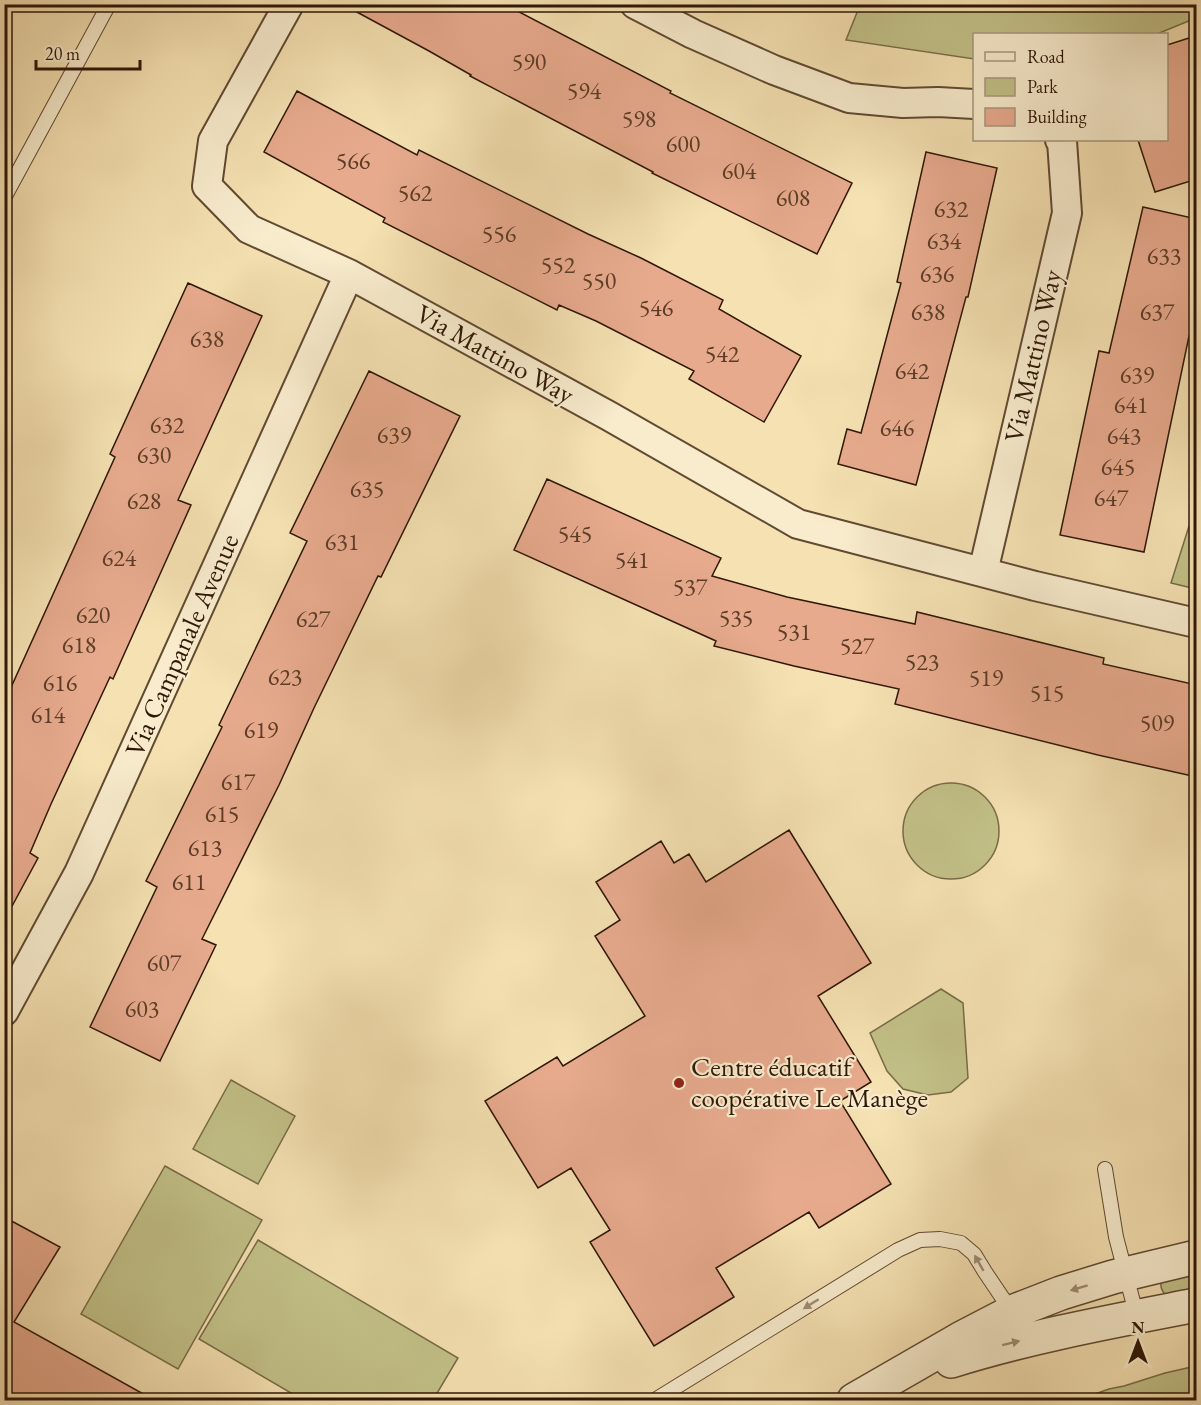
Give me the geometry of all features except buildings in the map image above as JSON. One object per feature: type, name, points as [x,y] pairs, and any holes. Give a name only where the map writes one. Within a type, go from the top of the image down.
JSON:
[{"type":"street","name":"Via Mattino Way","points":[[289,4],[213,141],[207,186],[249,229],[349,274],[609,416],[798,524],[1035,586],[1197,623]]},
{"type":"street","points":[[635,4],[693,34],[774,70],[849,98],[903,103],[973,104]]},
{"type":"street","name":"Via Mattino Way","points":[[983,572],[1067,213],[1062,141]]},
{"type":"street","name":"Via Campanale Avenue","points":[[4,1011],[79,873],[349,274]]},
{"type":"street","points":[[854,1401],[960,1339],[1012,1312],[1061,1293],[1125,1274],[1197,1257]]},
{"type":"street","points":[[895,1378],[1038,1336],[1197,1305]]},
{"type":"lane","points":[[4,198],[109,4]]},
{"type":"lane","points":[[1105,1169],[1116,1237],[1137,1317]]},
{"type":"lane","points":[[655,1401],[898,1250],[920,1240],[940,1239],[961,1243],[974,1254],[1012,1312]]},
{"type":"green space","points":[[1196,4],[1196,18],[1159,33],[973,33],[973,59],[846,40],[860,5]]},
{"type":"green space","points":[[1196,504],[1196,589],[1171,583]]},
{"type":"green space","points":[[951,783],[969,787],[985,797],[995,813],[999,831],[995,849],[985,865],[969,875],[951,879],[933,875],[917,865],[907,849],[903,831],[907,813],[917,797],[933,787]]},
{"type":"green space","points":[[941,989],[963,1003],[968,1078],[951,1092],[928,1095],[903,1089],[887,1071],[870,1033]]},
{"type":"green space","points":[[231,1080],[295,1116],[258,1184],[193,1149]]},
{"type":"green space","points":[[165,1166],[262,1220],[178,1369],[81,1314]]},
{"type":"green space","points":[[258,1240],[458,1358],[433,1400],[303,1400],[199,1339]]},
{"type":"green space","points":[[1196,1270],[1196,1293],[1167,1296],[1163,1292],[1162,1276]]},
{"type":"green space","points":[[1196,1366],[1196,1400],[1078,1400],[1109,1389]]},
{"type":"place","name":"Centre éducatif coopérative Le Manège","points":[[679,1083]]}]
